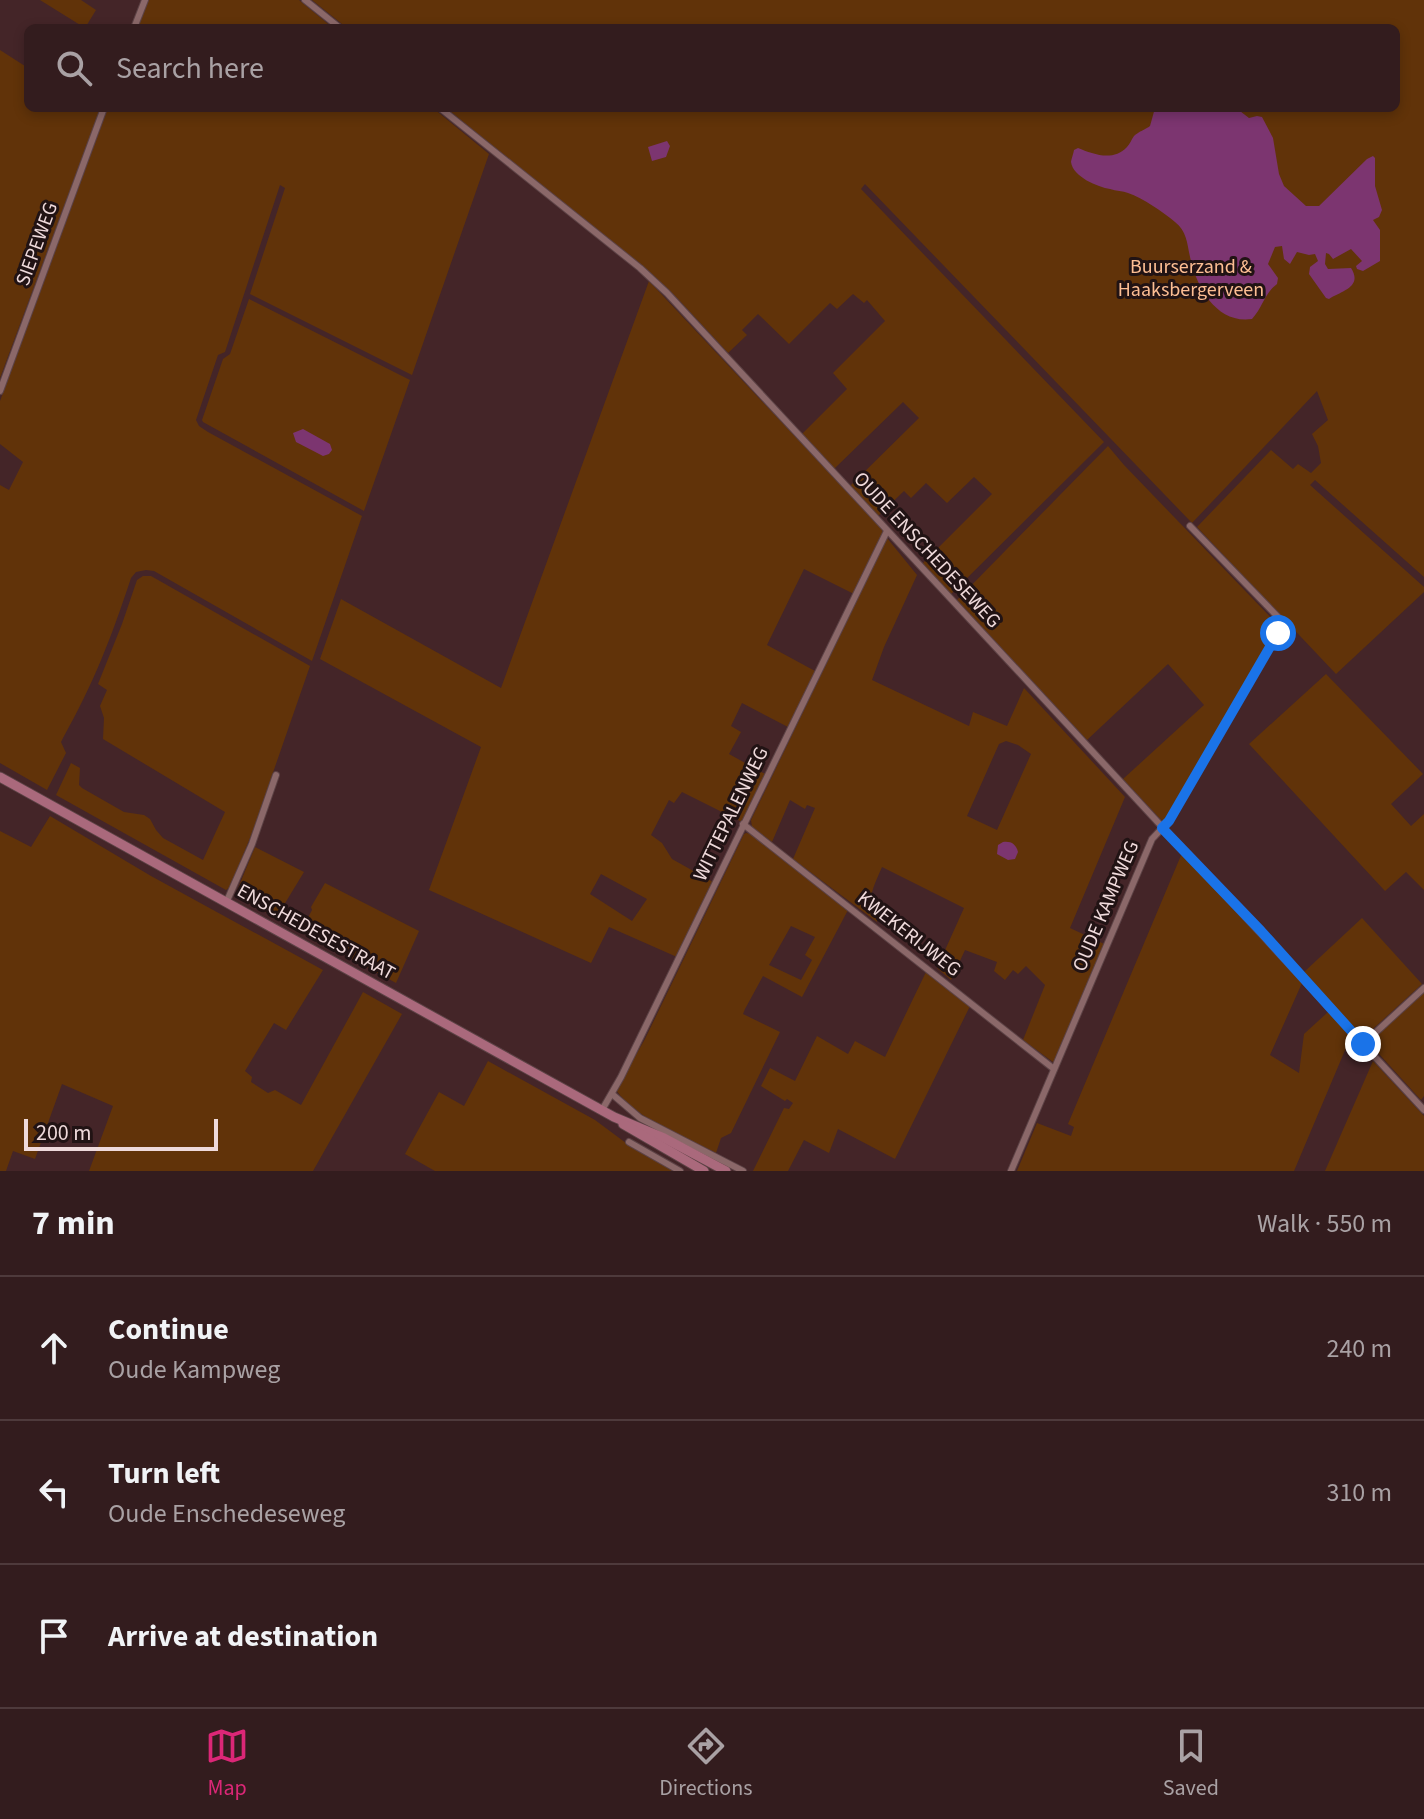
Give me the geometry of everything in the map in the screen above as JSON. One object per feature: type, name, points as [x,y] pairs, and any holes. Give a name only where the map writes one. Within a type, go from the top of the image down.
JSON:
[{"type":"street","points":[[136,24],[145,0]]},
{"type":"street","points":[[305,0],[335,24]]},
{"type":"street","name":"SIEPEWEG","points":[[0,391],[103,112]]},
{"type":"street","name":"OUDE ENSCHEDESEWEG","points":[[445,112],[649,277],[1261,931],[1424,1110]]},
{"type":"street","name":"OUDE KAMPWEG","points":[[1011,1171],[1152,839],[1169,821],[1281,627],[1279,618],[1190,526]]},
{"type":"street","name":"WITTEPALENWEG","points":[[602,1110],[887,531]]},
{"type":"street","points":[[226,903],[252,844],[276,775]]},
{"type":"street","name":"ENSCHEDESESTRAAT","points":[[0,777],[602,1110],[704,1171]]},
{"type":"street","name":"KWEKERIJWEG","points":[[743,824],[1054,1069]]},
{"type":"street","points":[[1363,1044],[1424,988]]},
{"type":"street","points":[[612,1094],[640,1118],[743,1171]]},
{"type":"street","name":"ENSCHEDESESTRAAT","points":[[614,1117],[664,1138],[726,1171]]},
{"type":"street","points":[[629,1142],[680,1171]]},
{"type":"green space","points":[[40,0],[81,0],[96,10],[87,24],[79,24]]},
{"type":"green space","points":[[148,0],[299,0],[328,24],[139,24]]},
{"type":"green space","name":"Buurserzand & Haaksbergerveen","points":[[312,0],[1424,0],[1424,577],[1315,480],[1310,485],[1424,587],[1424,592],[1336,674],[1197,527],[1271,450],[1293,469],[1298,464],[1311,473],[1321,463],[1312,434],[1328,420],[1317,391],[1192,523],[865,184],[861,189],[1104,442],[951,594],[922,564],[992,494],[974,477],[947,503],[926,483],[911,498],[904,491],[878,516],[850,486],[919,418],[903,402],[834,469],[802,434],[847,389],[833,373],[885,321],[867,300],[864,303],[853,294],[837,309],[830,303],[789,344],[758,314],[742,330],[747,335],[728,353],[652,274],[451,112],[1400,112],[1400,24],[342,24]]},
{"type":"green space","points":[[0,50],[24,65],[24,112],[99,112],[0,378]]},
{"type":"green space","points":[[107,112],[438,112],[489,154],[412,375],[250,294],[285,188],[280,185],[225,352],[218,355],[196,420],[208,432],[362,516],[312,661],[154,571],[136,572],[131,578],[93,679],[61,742],[66,753],[47,790],[0,763],[0,485],[9,490],[23,462],[0,444],[0,401]]},
{"type":"green space","points":[[649,281],[883,533],[854,594],[804,569],[767,645],[815,671],[788,727],[742,703],[731,726],[741,732],[729,754],[765,774],[742,822],[682,792],[674,803],[669,800],[651,835],[662,843],[672,859],[713,882],[677,957],[609,927],[591,963],[429,890],[481,747],[320,659],[341,599],[501,688]],"holes":[[[601,874],[647,899],[632,921],[590,894]]]},
{"type":"green space","points":[[249,299],[410,380],[364,511],[203,422],[223,359],[230,354]]},
{"type":"green space","points":[[1108,446],[1278,625],[1164,823],[1123,779],[1204,705],[1168,664],[1087,740],[957,600]]},
{"type":"green space","points":[[887,538],[917,575],[872,680],[969,726],[973,712],[1007,726],[1024,688],[1125,797],[1070,928],[1104,944],[1057,1059],[1053,1062],[1023,1040],[1045,985],[1026,966],[1018,974],[1013,970],[1005,980],[994,971],[997,962],[965,950],[951,980],[937,968],[964,908],[882,867],[871,898],[871,904],[878,914],[877,922],[793,859],[815,808],[807,805],[805,809],[790,800],[772,842],[752,827],[751,820]],"holes":[[[1006,741],[1031,754],[997,830],[967,816],[999,744]]]},
{"type":"green space","points":[[151,576],[310,666],[252,833],[226,890],[56,795],[71,763],[80,768],[79,785],[82,788],[124,812],[144,815],[163,838],[203,860],[225,812],[103,739],[104,718],[100,706],[107,690],[98,684],[137,580]]},
{"type":"green space","points":[[1326,674],[1423,774],[1391,804],[1411,826],[1424,814],[1424,890],[1406,872],[1385,891],[1249,744]]},
{"type":"green space","points":[[50,816],[151,876],[323,970],[286,1030],[274,1023],[245,1071],[252,1077],[251,1082],[268,1093],[275,1090],[301,1105],[363,992],[402,1014],[313,1171],[89,1171],[113,1106],[62,1084],[35,1159],[13,1151],[6,1171],[0,1171],[0,831],[31,847]]},
{"type":"green space","points":[[744,834],[752,834],[848,910],[802,997],[763,976],[745,1009],[743,1014],[780,1032],[731,1133],[721,1138],[716,1153],[648,1119],[616,1090],[645,1039]],"holes":[[[791,926],[815,937],[805,955],[812,960],[801,980],[769,965]]]},
{"type":"green space","points":[[255,847],[304,872],[276,918],[236,893]]},
{"type":"green space","points":[[1182,853],[1302,983],[1270,1055],[1299,1073],[1304,1034],[1328,1012],[1351,1036],[1294,1171],[1017,1171],[1037,1123],[1071,1136],[1074,1127],[1068,1124]]},
{"type":"green space","points":[[325,883],[419,931],[396,983],[301,931]]},
{"type":"green space","points":[[1362,918],[1422,984],[1363,1038],[1303,973]]},
{"type":"green space","points":[[926,972],[970,1006],[895,1159],[838,1129],[829,1153],[804,1140],[788,1171],[753,1171],[784,1108],[789,1109],[793,1103],[761,1086],[770,1068],[795,1081],[817,1036],[848,1054],[855,1041],[885,1057]]},
{"type":"green space","points":[[1424,991],[1424,1096],[1421,1100],[1370,1042]]},
{"type":"green space","points":[[488,1061],[595,1120],[634,1149],[672,1170],[435,1171],[405,1154],[439,1092],[464,1106]]},
{"type":"green space","points":[[1373,1061],[1424,1116],[1424,1171],[1325,1171]]},
{"type":"shaded area","points":[[1154,112],[1241,112],[1249,118],[1262,117],[1273,138],[1284,186],[1306,206],[1319,206],[1373,156],[1375,186],[1382,210],[1379,217],[1373,220],[1380,230],[1380,261],[1363,271],[1357,269],[1356,266],[1362,261],[1351,249],[1333,259],[1326,253],[1328,269],[1351,268],[1354,274],[1353,284],[1349,288],[1329,299],[1309,274],[1310,267],[1318,261],[1315,254],[1297,252],[1290,264],[1284,259],[1282,246],[1275,247],[1268,264],[1278,278],[1277,284],[1252,319],[1229,316],[1211,303],[1204,293],[1179,226],[1140,198],[1099,186],[1073,167],[1074,150],[1116,154],[1128,146],[1134,136],[1150,126]]},
{"type":"shaded area","points":[[667,141],[670,146],[666,157],[652,161],[648,147]]},
{"type":"shaded area","points":[[303,429],[330,444],[332,450],[329,454],[323,456],[296,442],[293,433]]},
{"type":"shaded area","points":[[1003,842],[1016,847],[1018,852],[1015,859],[1008,860],[997,854],[998,845]]},
{"type":"route","points":[[1278,633],[1169,821],[1162,828],[1363,1044]]}]
